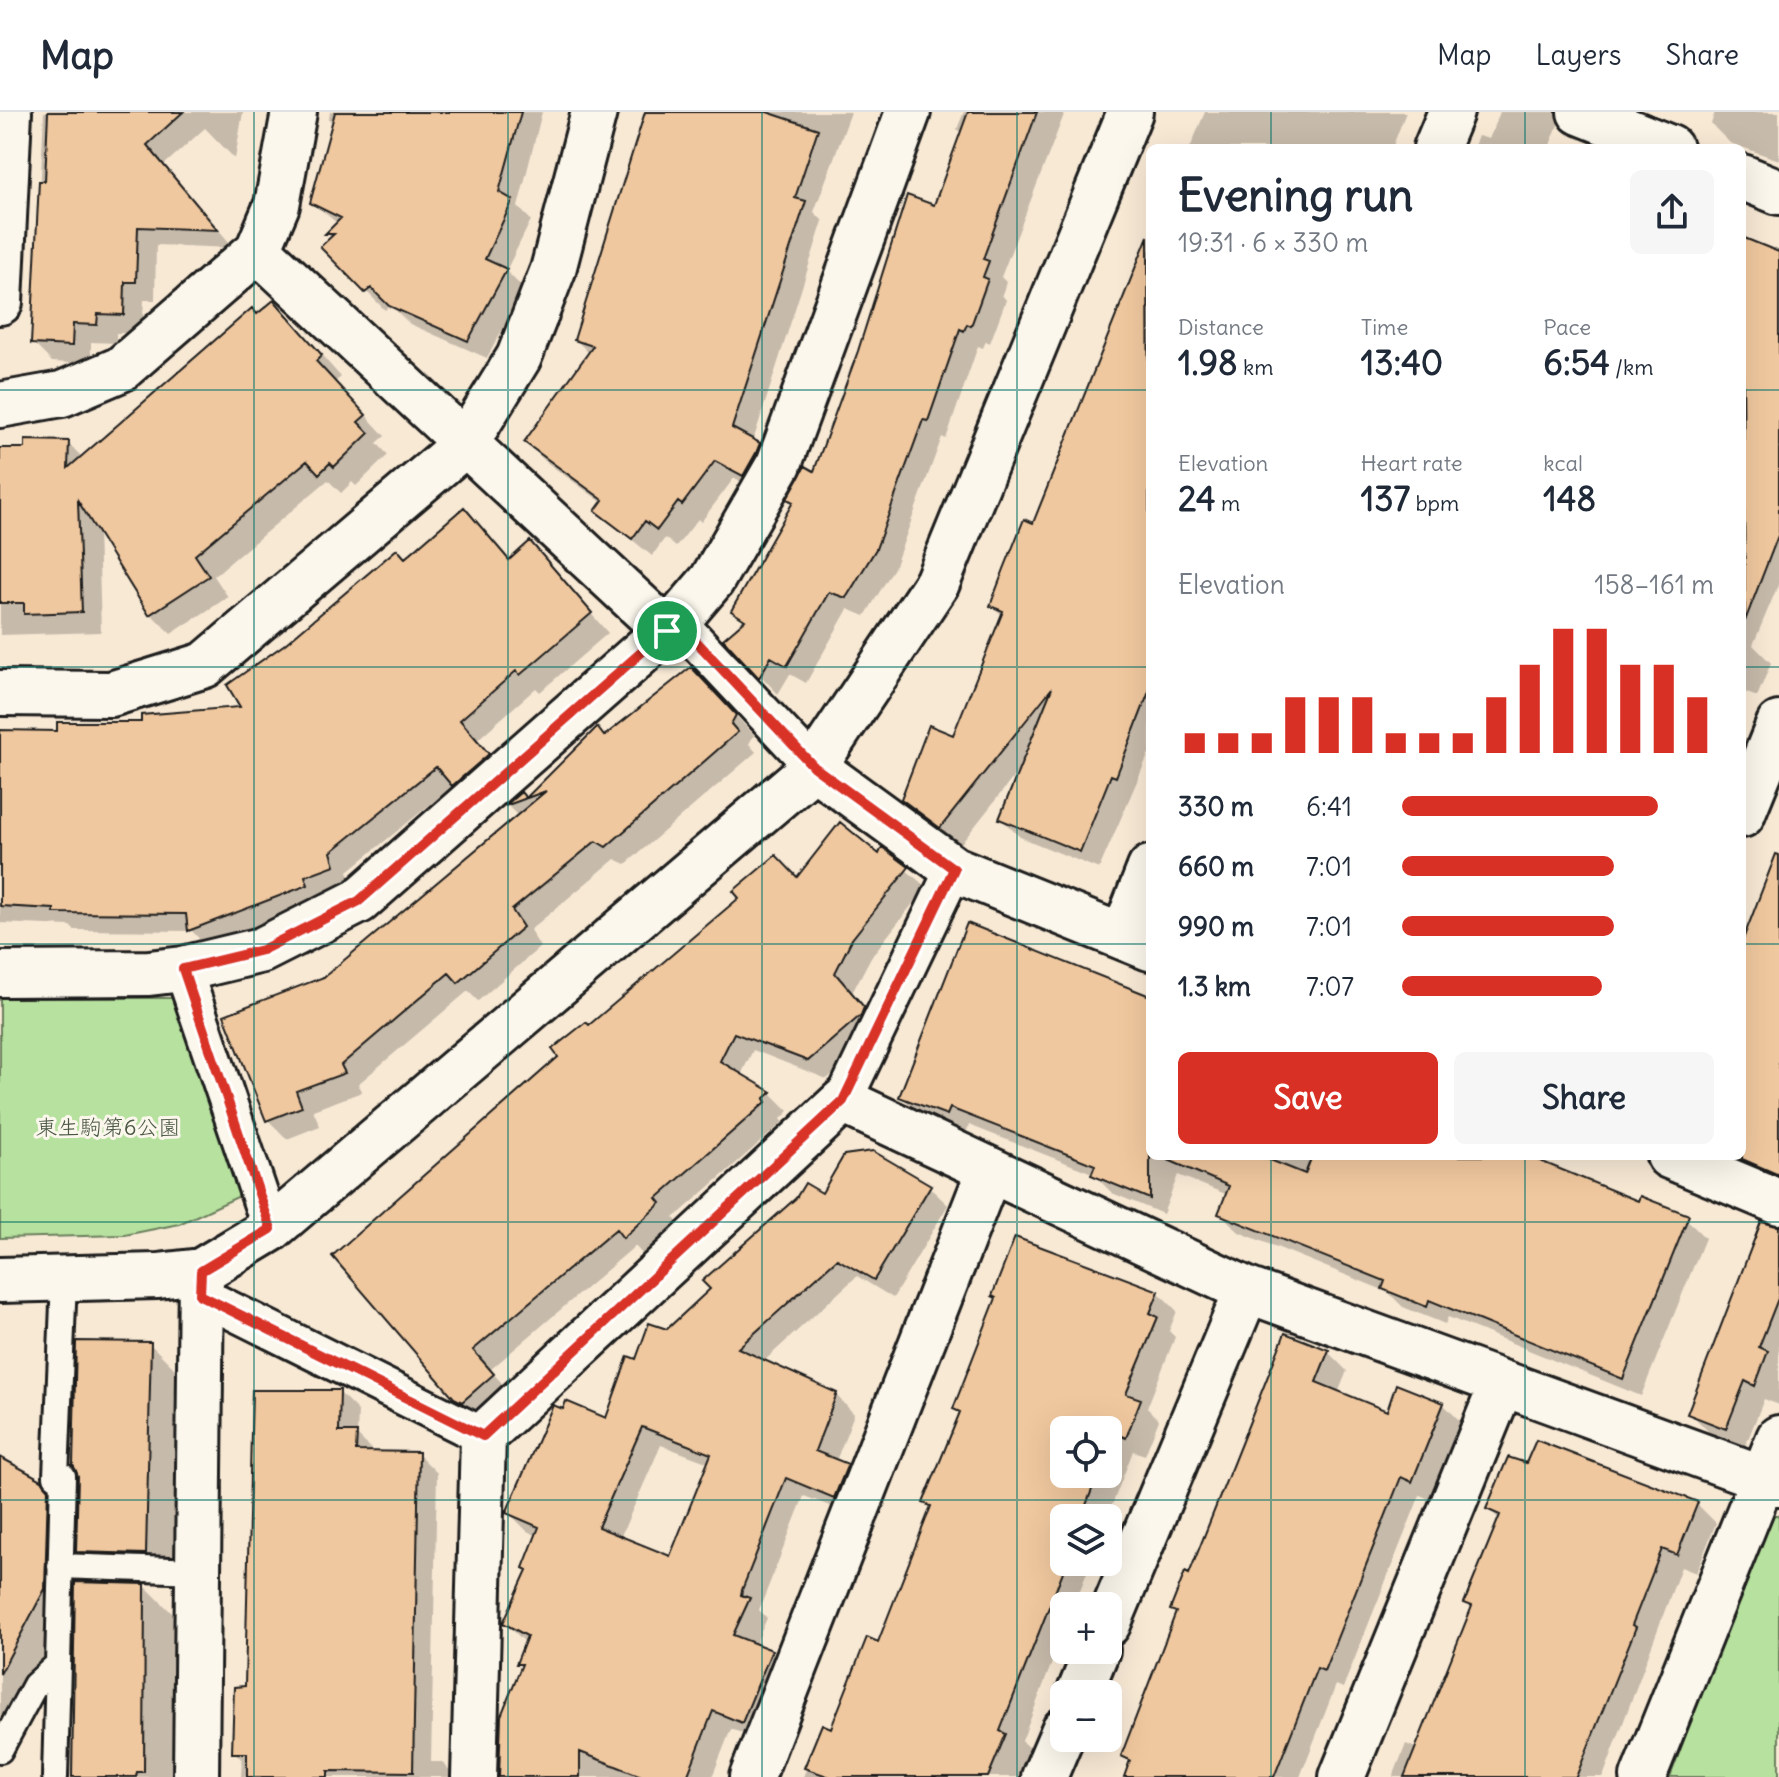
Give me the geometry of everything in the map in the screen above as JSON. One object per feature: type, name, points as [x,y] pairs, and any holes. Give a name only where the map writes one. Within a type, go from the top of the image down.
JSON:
[{"type":"street","points":[[0,302],[9,112]]},
{"type":"street","points":[[0,405],[62,394],[121,369],[258,250],[277,205],[294,112]]},
{"type":"street","points":[[0,693],[111,694],[205,665],[466,443],[519,357],[548,284],[594,112]]},
{"type":"street","points":[[0,974],[149,973],[183,969],[262,950],[359,901],[672,626],[712,580],[779,464],[908,112]]},
{"type":"street","points":[[201,1283],[271,1229],[814,767],[937,583],[1130,112]]},
{"type":"street","points":[[1438,144],[1451,112]]},
{"type":"street","points":[[1580,112],[1660,144]]},
{"type":"street","points":[[1746,179],[1779,192]]},
{"type":"street","points":[[258,250],[466,443],[672,626],[814,767],[954,869],[1136,942],[1146,889]]},
{"type":"street","points":[[1746,805],[1779,724]]},
{"type":"street","points":[[474,1777],[483,1436],[843,1101],[954,869]]},
{"type":"street","points":[[183,969],[271,1229]]},
{"type":"street","points":[[843,1101],[1247,1290],[1771,1481]]},
{"type":"street","points":[[1679,1160],[1779,1202]]},
{"type":"street","points":[[752,1777],[989,1171]]},
{"type":"street","points":[[0,1280],[201,1283],[483,1436]]},
{"type":"street","points":[[196,1777],[201,1283]]},
{"type":"street","points":[[1121,1592],[1247,1290]]},
{"type":"street","points":[[1342,1777],[1502,1384]]},
{"type":"street","points":[[1643,1777],[1771,1481],[1779,1438]]},
{"type":"street","points":[[1044,1777],[1055,1752]]},
{"type":"lane","points":[[55,1777],[63,1476],[56,1476],[64,1279]]},
{"type":"lane","points":[[60,1566],[198,1571]]},
{"type":"lane","points":[[0,1750],[35,1685],[57,1665]]},
{"type":"green space","name":"東生駒第6公園","points":[[0,998],[176,998],[244,1194],[179,1224],[125,1235],[0,1238]]},
{"type":"green space","points":[[1770,1513],[1779,1516],[1779,1777],[1670,1777]]},
{"type":"building","points":[[48,112],[183,112],[147,145],[218,230],[138,227],[136,282],[125,282],[124,315],[98,314],[97,325],[73,324],[72,346],[31,344],[39,181],[45,181]]},
{"type":"building","points":[[335,112],[521,112],[499,192],[513,200],[485,259],[507,269],[468,341],[389,306],[371,288],[365,293],[320,247],[334,234],[325,234],[341,218],[310,203]]},
{"type":"building","points":[[645,112],[767,112],[818,129],[795,198],[806,201],[732,428],[760,443],[756,453],[743,476],[715,461],[682,505],[678,502],[657,530],[645,521],[632,539],[595,511],[603,500],[524,442],[593,346],[574,340]]},
{"type":"building","points":[[968,112],[1037,112],[983,259],[989,261],[983,277],[988,279],[971,326],[967,324],[964,331],[960,329],[928,421],[923,420],[876,549],[846,598],[829,592],[787,666],[771,657],[759,678],[723,639],[745,620],[731,611],[793,502],[787,499],[805,466],[814,471],[858,351],[907,195],[934,205]]},
{"type":"building","points":[[1746,239],[1779,252],[1779,533],[1746,618]]},
{"type":"building","points":[[1146,241],[1146,699],[1116,777],[1111,775],[1080,852],[999,819],[1052,688],[940,828],[901,799],[929,725],[953,735],[1003,611],[990,606],[1024,519],[1033,523]]},
{"type":"building","points":[[274,300],[322,355],[316,361],[366,415],[358,422],[369,433],[334,467],[330,463],[319,474],[307,461],[195,555],[209,576],[149,615],[78,501],[82,612],[24,614],[24,603],[0,603],[0,448],[25,448],[25,440],[69,441],[68,468],[252,308],[257,314]]},
{"type":"building","points":[[464,507],[509,560],[530,541],[592,613],[520,675],[516,671],[460,720],[489,754],[452,786],[436,767],[331,852],[335,865],[305,876],[308,885],[188,931],[186,914],[54,913],[54,909],[0,906],[0,730],[57,731],[57,722],[141,722],[141,715],[240,707],[227,685],[285,644],[397,549],[405,558]]},
{"type":"building","points":[[691,667],[736,715],[731,724],[738,732],[606,847],[596,841],[512,910],[523,927],[458,983],[449,973],[341,1065],[345,1073],[296,1091],[302,1107],[266,1121],[224,1015],[324,977],[546,791],[505,806],[521,792],[526,798],[597,727],[604,736]]},
{"type":"building","points":[[840,822],[879,854],[882,847],[909,867],[852,939],[835,973],[864,1007],[861,1015],[808,1061],[734,1033],[720,1061],[772,1092],[764,1099],[766,1102],[657,1198],[661,1203],[623,1238],[616,1229],[473,1350],[494,1374],[462,1402],[454,1398],[332,1256],[558,1057],[552,1049],[586,1022],[589,1025],[739,898],[733,891],[776,855],[797,877]]},
{"type":"building","points":[[1776,854],[1779,855],[1779,1175],[1744,1160],[1746,932]]},
{"type":"building","points":[[967,923],[1146,994],[1146,1160],[1150,1160],[1150,1199],[1091,1175],[1095,1165],[950,1108],[947,1115],[899,1097]]},
{"type":"building","points":[[873,1151],[931,1185],[874,1280],[837,1259],[738,1348],[837,1393],[815,1451],[848,1464],[834,1498],[786,1478],[742,1590],[741,1595],[750,1598],[733,1635],[772,1650],[742,1723],[713,1711],[687,1777],[644,1777],[580,1752],[580,1777],[499,1777],[501,1716],[522,1664],[516,1664],[527,1636],[503,1623],[527,1570],[523,1568],[539,1527],[506,1513],[553,1405],[563,1409],[566,1401],[606,1418],[628,1356],[636,1359],[649,1323],[667,1329],[710,1289],[702,1281],[796,1198],[805,1183],[822,1193],[844,1155]],"holes":[[[642,1427],[711,1454],[670,1556],[598,1527]]]},
{"type":"building","points":[[1168,1160],[1270,1160],[1305,1174],[1310,1160],[1538,1160],[1638,1201],[1640,1196],[1689,1215],[1623,1379],[1429,1300],[1427,1307],[1382,1289],[1385,1281],[1218,1214],[1229,1186]]},
{"type":"building","points":[[1761,1222],[1779,1226],[1779,1296],[1759,1347],[1768,1351],[1755,1386],[1745,1381],[1726,1429],[1687,1414]]},
{"type":"building","points":[[1015,1237],[1159,1291],[1150,1313],[1158,1317],[1126,1394],[1141,1399],[1126,1438],[1122,1436],[1122,1416],[1050,1416],[1050,1488],[1093,1488],[1086,1504],[1050,1504],[1050,1576],[1061,1576],[1055,1592],[1050,1592],[1050,1604],[1000,1731],[1006,1734],[988,1777],[830,1777],[804,1768],[822,1724],[831,1728],[867,1637],[878,1642],[931,1506],[923,1503],[960,1412],[953,1409],[996,1298],[992,1296]]},
{"type":"building","points":[[1285,1333],[1329,1350],[1316,1382],[1387,1411],[1396,1384],[1444,1403],[1412,1482],[1401,1477],[1324,1671],[1317,1668],[1274,1777],[1124,1777],[1130,1760],[1121,1756],[1176,1612],[1170,1610],[1185,1572],[1189,1574]]},
{"type":"building","points":[[76,1341],[151,1342],[146,1554],[76,1552],[78,1476],[73,1465]]},
{"type":"building","points":[[252,1390],[340,1390],[339,1432],[357,1432],[356,1451],[419,1452],[413,1772],[328,1771],[328,1777],[247,1777],[247,1753],[232,1753],[234,1687],[245,1686]]},
{"type":"building","points":[[1536,1440],[1698,1502],[1677,1555],[1662,1549],[1632,1625],[1636,1627],[1576,1777],[1404,1777],[1472,1606],[1464,1603],[1500,1515],[1486,1509],[1508,1457],[1526,1463]]},
{"type":"building","points":[[0,1457],[42,1480],[48,1488],[45,1589],[0,1674]]},
{"type":"building","points":[[75,1582],[145,1584],[144,1772],[137,1772],[136,1777],[72,1777]]},
{"type":"route","points":[[677,621],[786,741],[814,767],[954,869],[843,1101],[483,1436],[256,1320],[200,1295],[201,1271],[271,1229],[183,969],[262,950],[359,901],[667,631],[677,621]]}]
